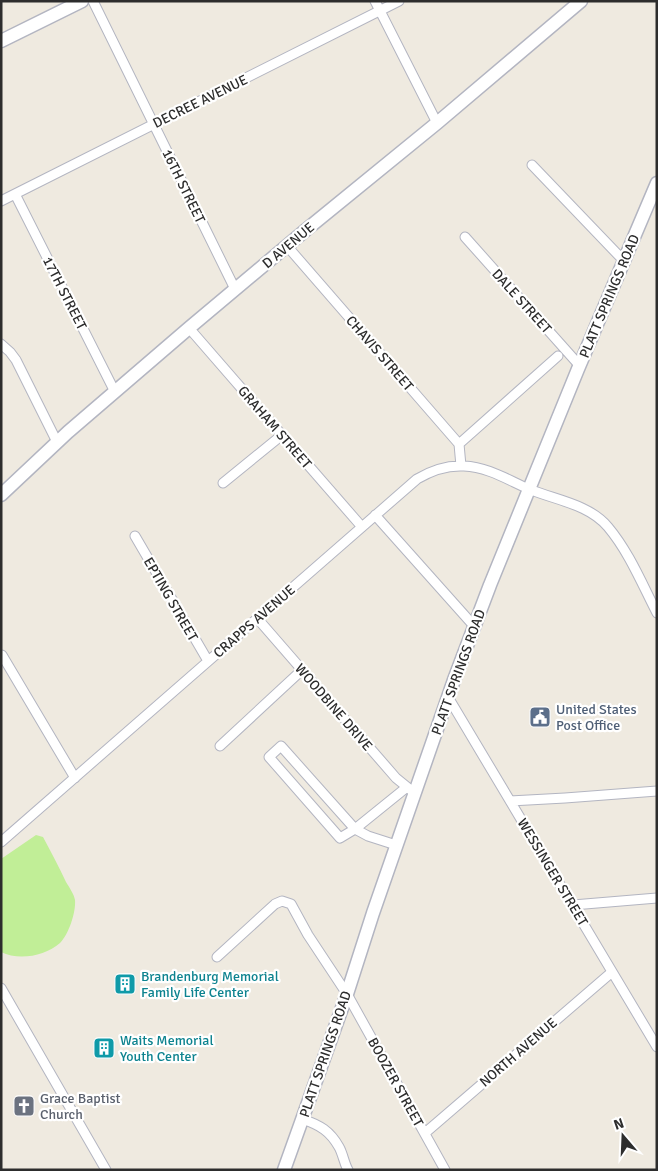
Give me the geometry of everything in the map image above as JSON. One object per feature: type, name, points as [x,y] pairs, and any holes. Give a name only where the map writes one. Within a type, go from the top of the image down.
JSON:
[{"type":"main road","points":[[1,41],[82,1]]},
{"type":"main road","name":"D AVENUE","points":[[1,495],[58,442],[189,328],[581,1]]},
{"type":"main road","name":"PLATT SPRINGS ROAD","points":[[284,1170],[347,994],[396,845],[411,790],[529,489],[657,183]]},
{"type":"street","name":"16TH STREET","points":[[93,1],[235,289]]},
{"type":"street","points":[[375,1],[437,123]]},
{"type":"street","name":"DECREE AVENUE","points":[[1,201],[400,1]]},
{"type":"street","points":[[532,165],[624,262]]},
{"type":"street","name":"17TH STREET","points":[[15,194],[115,392]]},
{"type":"street","name":"DALE STREET","points":[[465,237],[580,366]]},
{"type":"street","name":"CHAVIS STREET","points":[[287,246],[458,444]]},
{"type":"street","name":"GRAHAM STREET","points":[[189,328],[362,527]]},
{"type":"street","points":[[1,344],[16,360],[58,442]]},
{"type":"street","points":[[461,466],[458,444],[558,356]]},
{"type":"street","points":[[223,483],[282,434]]},
{"type":"street","name":"CRAPPS AVENUE","points":[[1,842],[375,515],[428,472],[461,466],[476,467],[496,473],[529,489],[556,498],[597,516],[607,526],[627,554],[657,613]]},
{"type":"street","points":[[375,515],[474,626]]},
{"type":"street","name":"EPTING STREET","points":[[135,536],[208,661]]},
{"type":"street","name":"WOODBINE DRIVE","points":[[257,618],[396,778],[411,790]]},
{"type":"street","points":[[2,655],[75,778]]},
{"type":"street","points":[[220,746],[302,670]]},
{"type":"street","name":"WESSINGER STREET","points":[[448,697],[657,1047]]},
{"type":"street","points":[[396,845],[368,836],[355,829],[281,746],[269,757],[340,838],[355,829],[411,790]]},
{"type":"street","points":[[510,801],[657,791]]},
{"type":"street","points":[[573,905],[657,898]]},
{"type":"street","name":"BOOZER STREET","points":[[217,957],[275,904],[282,901],[291,904],[308,936],[347,994],[445,1170]]},
{"type":"street","name":"NORTH AVENUE","points":[[425,1133],[612,972]]},
{"type":"street","points":[[1,988],[106,1170]]},
{"type":"street","points":[[302,1119],[327,1130],[340,1148],[348,1170]]},
{"type":"green space","points":[[36,835],[43,837],[74,895],[73,917],[63,939],[54,947],[32,956],[8,955],[1,952],[1,859]]},
{"type":"place","name":"United States Post Office","points":[[540,717]]},
{"type":"place","name":"Brandenburg Memorial Family Life Center","points":[[125,984]]},
{"type":"place","name":"Waits Memorial Youth Center","points":[[104,1048]]},
{"type":"place","name":"Grace Baptist Church","points":[[24,1106]]}]
